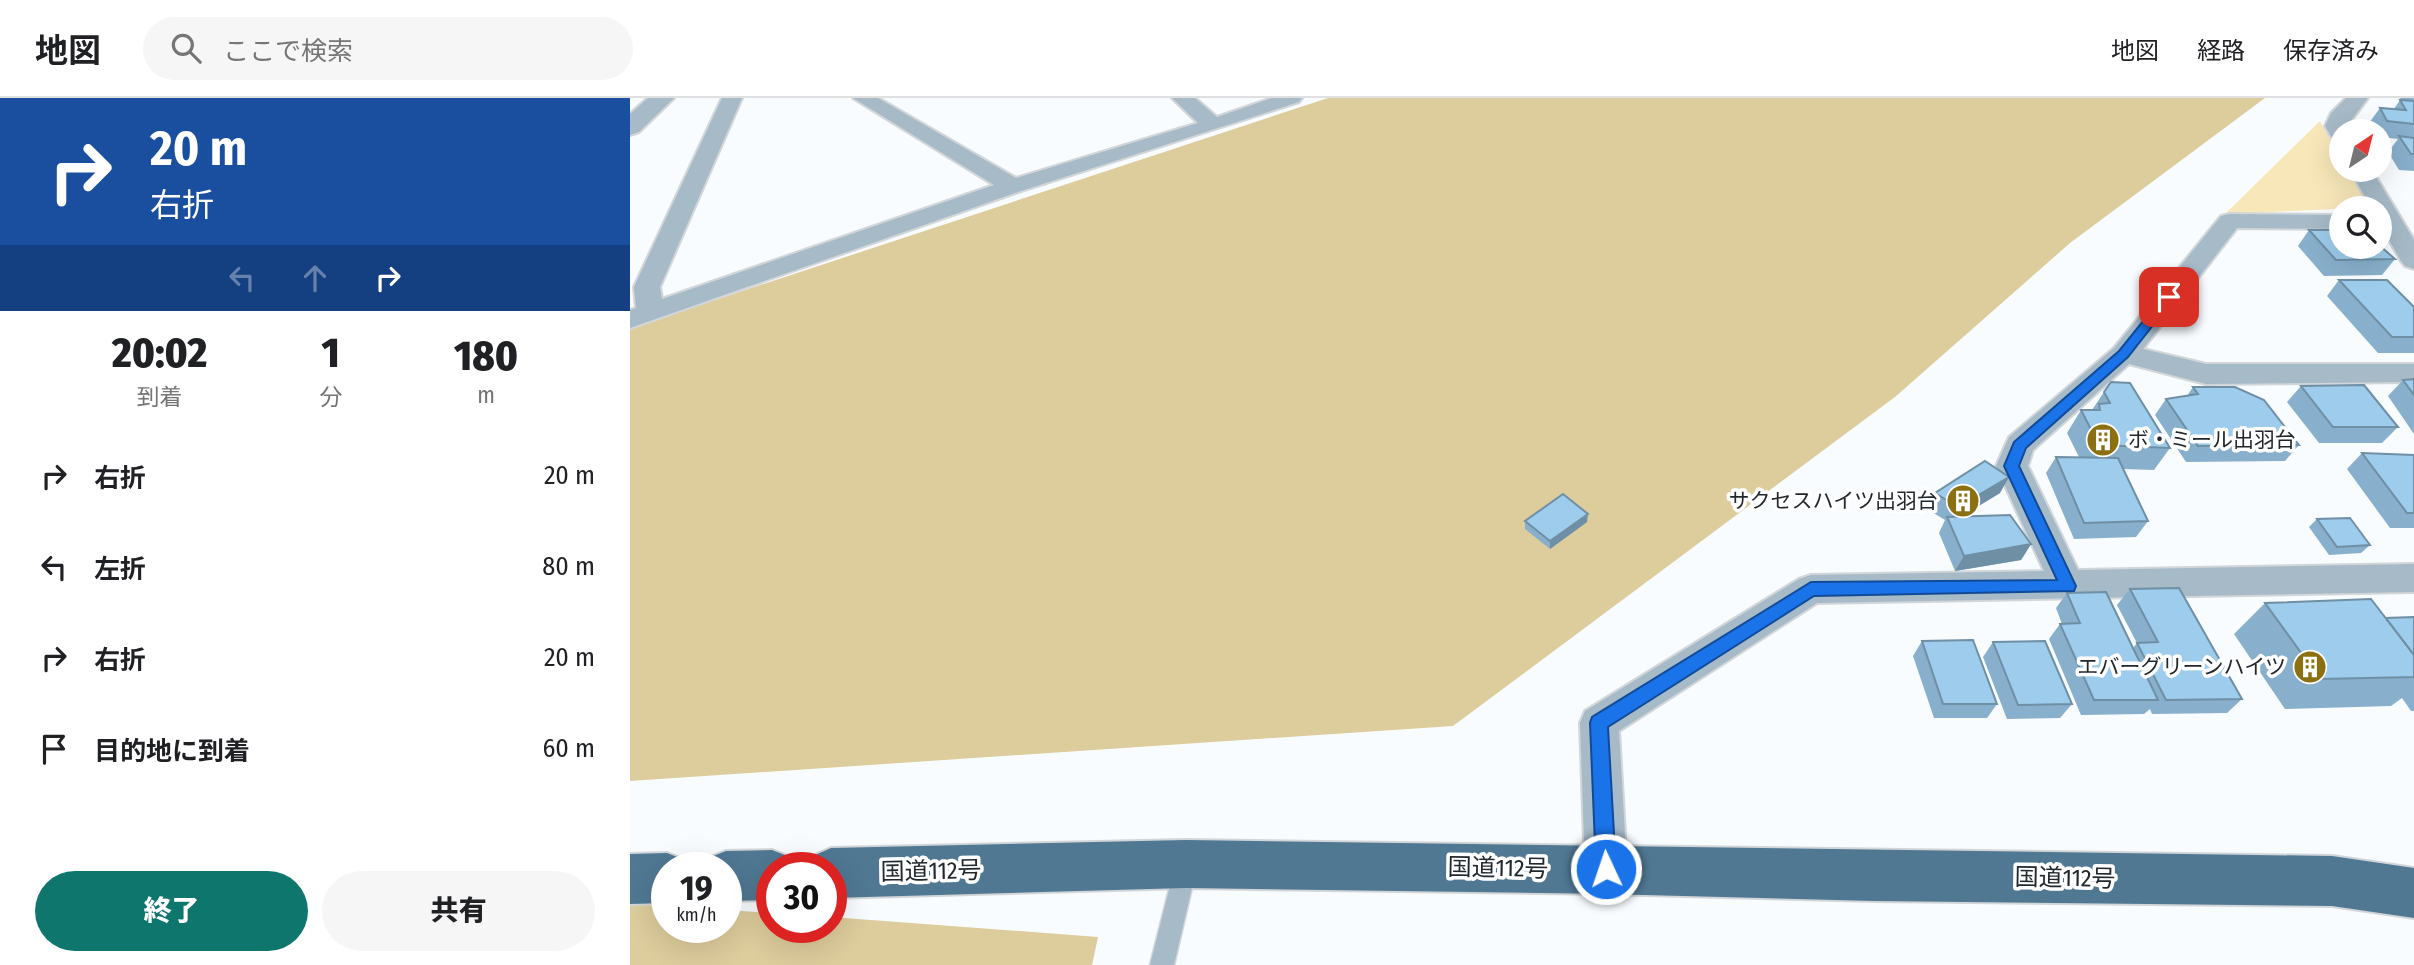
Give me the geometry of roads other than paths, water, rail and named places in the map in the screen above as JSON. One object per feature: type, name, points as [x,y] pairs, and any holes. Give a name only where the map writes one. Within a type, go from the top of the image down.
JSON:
[{"type":"highway","name":"国道112号","points":[[847,873],[1186,864],[1606,869],[1874,876],[2332,881],[2414,893]]},
{"type":"highway","name":"国道112号","points":[[2332,881],[2414,867]]},
{"type":"highway","points":[[630,878],[651,878]]},
{"type":"street","points":[[630,127],[662,98]]},
{"type":"street","points":[[640,316],[647,287],[732,98]]},
{"type":"street","points":[[863,98],[1013,186]]},
{"type":"street","points":[[1182,98],[1214,125]]},
{"type":"street","points":[[640,316],[1013,186],[1214,125],[1292,98]]},
{"type":"street","points":[[2339,119],[2358,98]]},
{"type":"street","points":[[2068,586],[2012,466],[2020,445],[2124,354],[2230,221],[2329,222]]},
{"type":"street","points":[[2392,230],[2414,261]]},
{"type":"street","points":[[2124,354],[2206,374],[2414,373]]},
{"type":"street","points":[[1606,869],[1599,723],[1811,589],[2414,578]]},
{"type":"lane","points":[[1162,965],[1186,864]]},
{"type":"place","name":"ボ・ミール出羽台","points":[[2103,440]]},
{"type":"place","name":"サクセスハイツ出羽台","points":[[1963,501]]},
{"type":"place","name":"エバーグリーンハイツ","points":[[2310,667]]}]
